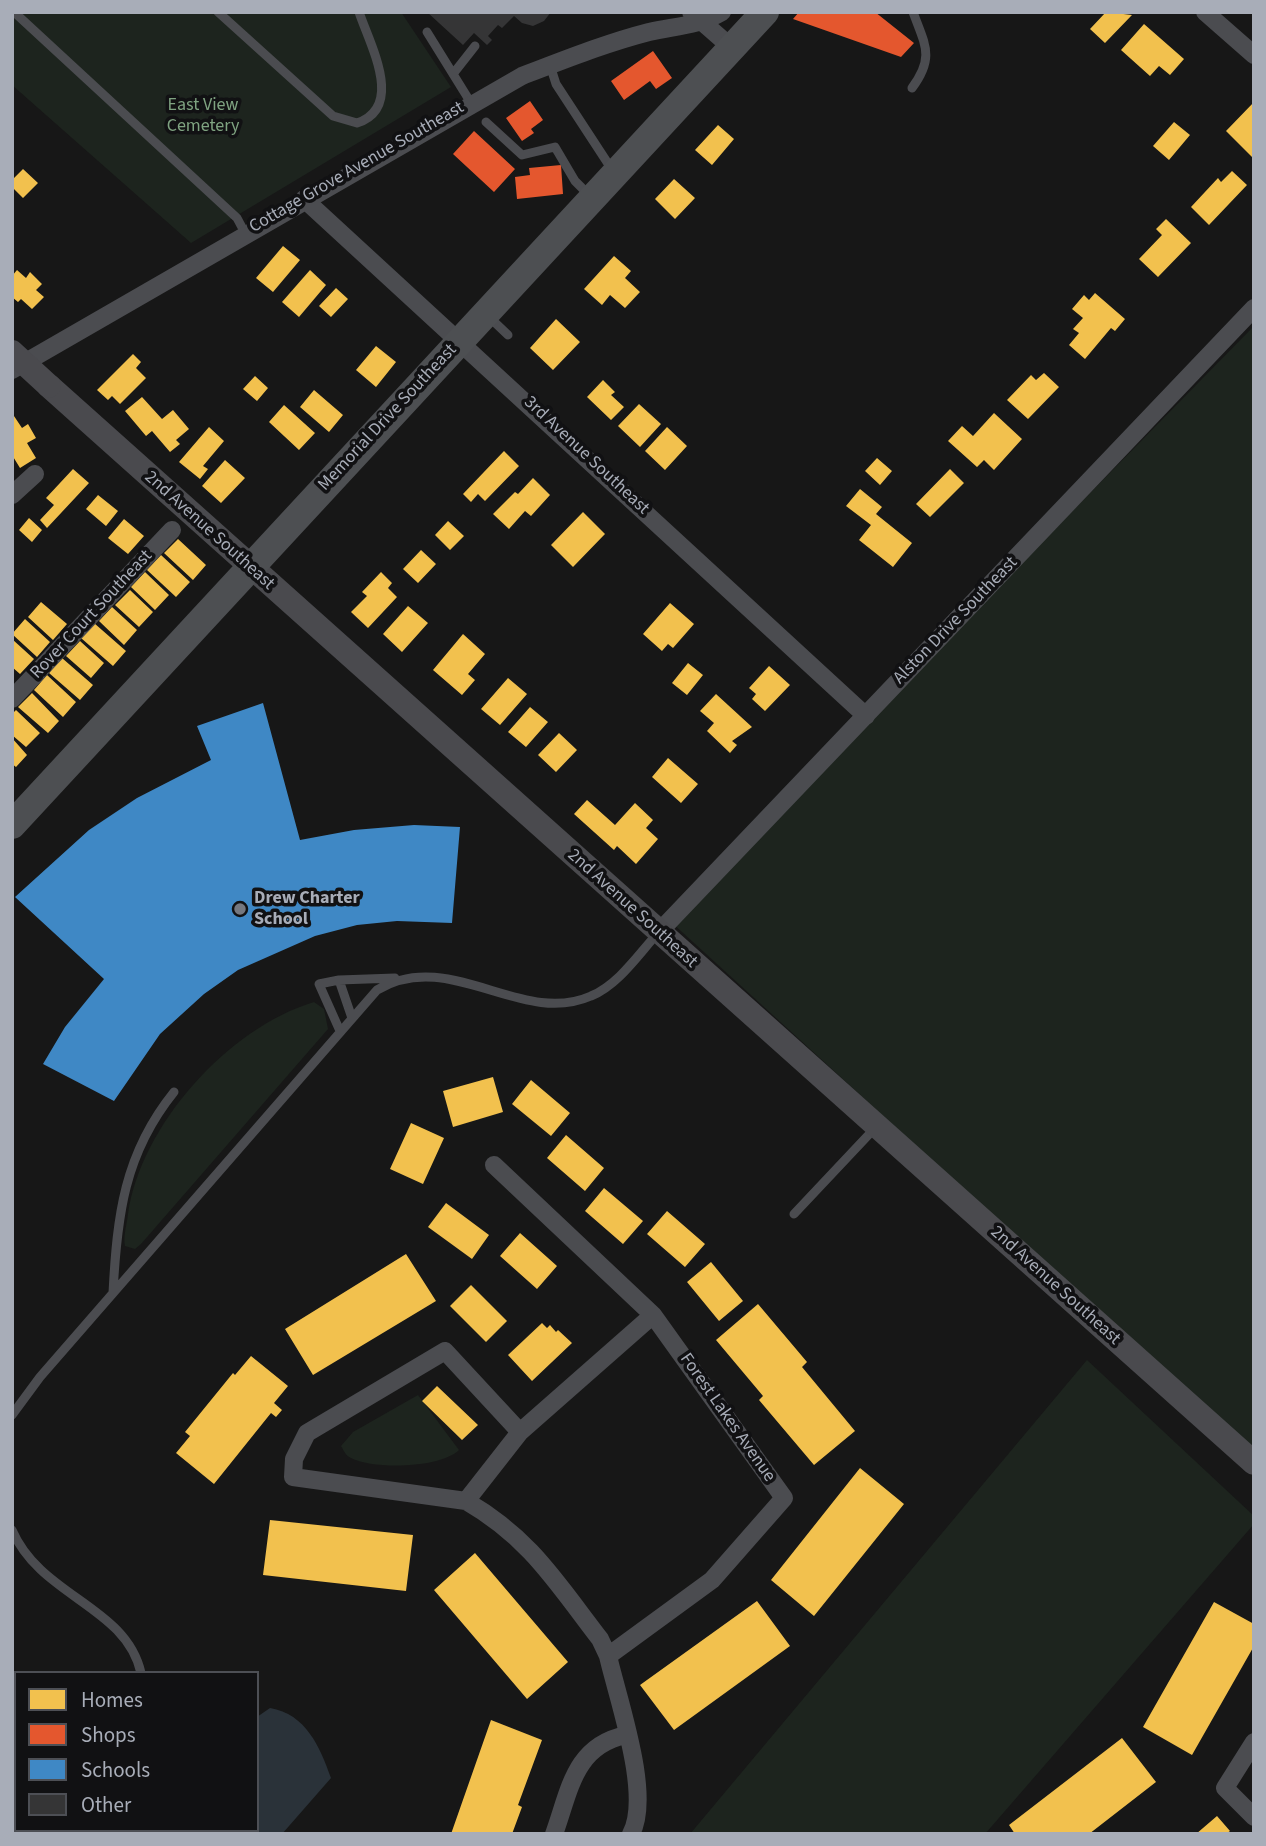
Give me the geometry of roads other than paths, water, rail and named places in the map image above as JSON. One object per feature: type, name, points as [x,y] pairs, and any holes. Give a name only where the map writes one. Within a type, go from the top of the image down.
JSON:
[{"type":"main road","name":"Memorial Drive Southeast","points":[[15,816],[250,568],[485,313],[573,225],[593,198],[765,12]]},
{"type":"street","name":"Cottage Grove Avenue Southeast","points":[[12,370],[245,233],[522,76],[650,32],[722,12]]},
{"type":"street","points":[[1205,12],[1254,55]]},
{"type":"street","points":[[697,18],[732,48]]},
{"type":"street","name":"3rd Avenue Southeast","points":[[304,199],[866,716]]},
{"type":"street","name":"Alston Drive Southeast","points":[[658,933],[1254,308]]},
{"type":"street","name":"2nd Avenue Southeast","points":[[12,352],[250,568],[1254,1464]]},
{"type":"street","points":[[12,495],[35,474]]},
{"type":"street","name":"Rover Court Southeast","points":[[12,699],[172,530]]},
{"type":"street","name":"Forest Lakes Avenue","points":[[494,1165],[653,1315],[784,1498],[712,1580],[608,1656]]},
{"type":"street","points":[[466,1501],[520,1432],[653,1315]]},
{"type":"street","points":[[520,1432],[445,1351],[307,1433],[294,1459],[293,1476],[466,1501],[499,1520],[527,1545],[600,1639],[608,1656],[639,1803],[638,1821],[631,1834]]},
{"type":"street","points":[[554,1834],[579,1764],[589,1752],[609,1738],[626,1735]]},
{"type":"street","points":[[1252,1751],[1225,1788],[1254,1817]]},
{"type":"lane","points":[[14,12],[237,218],[245,233]]},
{"type":"lane","points":[[218,12],[333,116],[357,122],[375,113],[382,101],[383,85],[359,12]]},
{"type":"lane","points":[[912,88],[925,70],[927,60],[913,12]]},
{"type":"lane","points":[[427,32],[471,103]]},
{"type":"lane","points":[[453,75],[475,46]]},
{"type":"lane","points":[[550,65],[556,84],[607,162],[617,172]]},
{"type":"lane","points":[[486,122],[522,155],[555,147],[575,181],[593,198]]},
{"type":"lane","points":[[485,313],[508,335]]},
{"type":"lane","points":[[340,1031],[319,984],[339,980],[454,979],[514,996],[563,1003],[591,996],[606,987],[658,933]]},
{"type":"lane","points":[[12,1415],[40,1377],[340,1031],[377,990],[404,978]]},
{"type":"lane","points":[[339,980],[352,1018]]},
{"type":"lane","points":[[113,1293],[117,1233],[129,1172],[138,1147],[174,1092]]},
{"type":"lane","points":[[794,1214],[876,1127]]},
{"type":"lane","points":[[12,1530],[27,1557],[44,1576],[110,1622],[127,1642],[140,1671]]},
{"type":"place","name":"Drew Charter School","points":[[240,909]]},
{"type":"park label","name":"East View Cemetery","points":[[203,116]]}]
